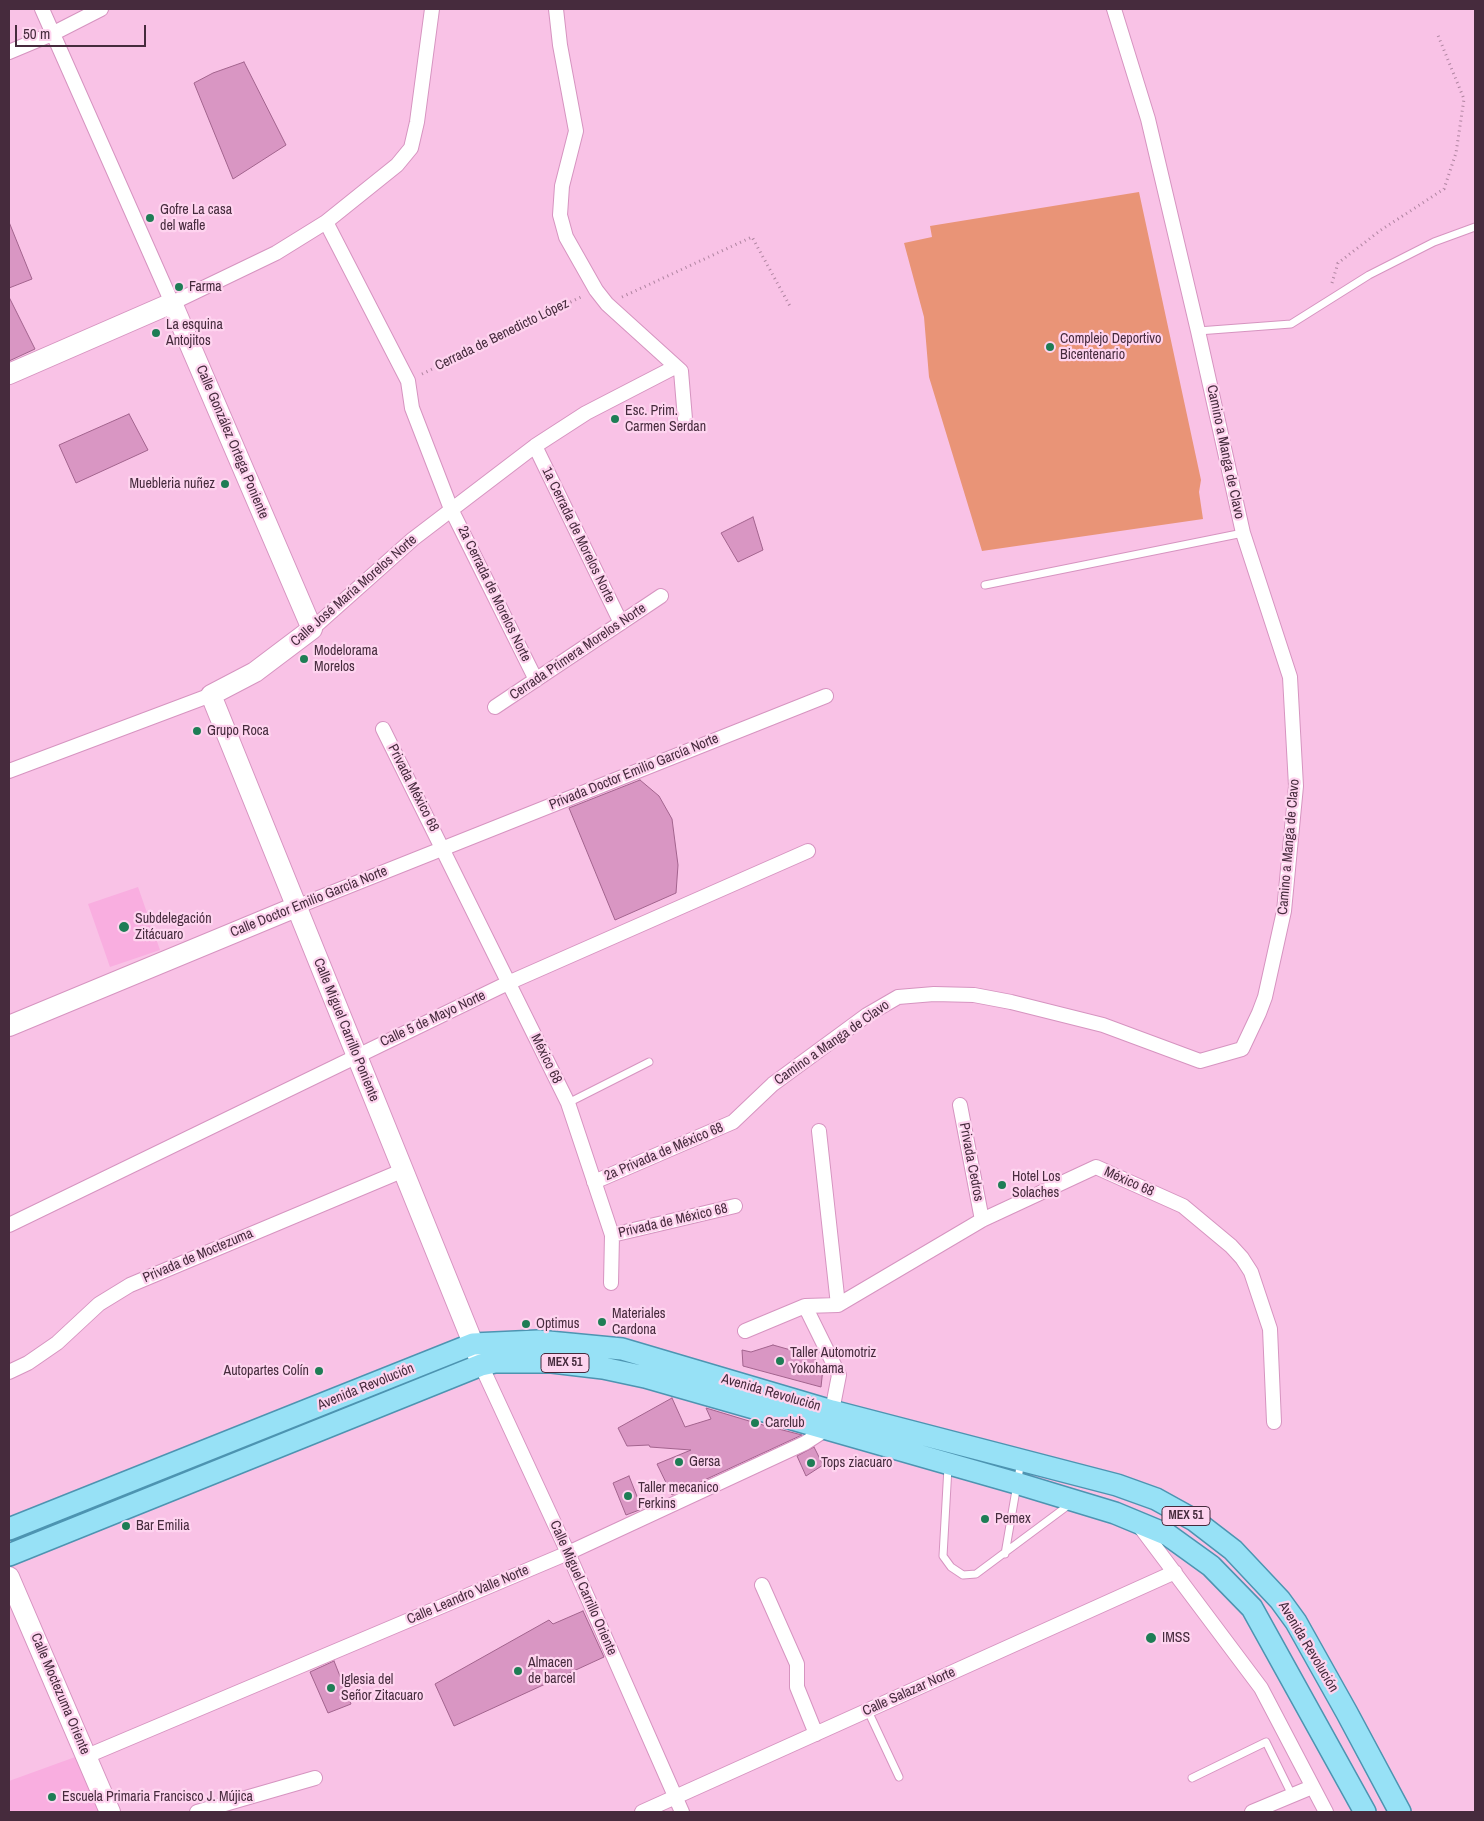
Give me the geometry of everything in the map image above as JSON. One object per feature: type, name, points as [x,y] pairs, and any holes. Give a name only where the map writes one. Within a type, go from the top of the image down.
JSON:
[{"type":"main road","name":"Avenida Revolución","points":[[9,1529],[473,1344],[538,1341],[622,1349],[829,1420]]},
{"type":"main road","name":"Avenida Revolución","points":[[9,1555],[481,1365],[495,1362],[552,1362],[603,1368],[829,1420],[949,1453],[1016,1483],[1136,1521],[1168,1535],[1194,1552],[1224,1578],[1252,1608],[1366,1812]]},
{"type":"main road","name":"Avenida Revolución","points":[[949,1453],[1022,1461],[1117,1486],[1156,1499],[1194,1520],[1233,1550],[1266,1583],[1296,1622],[1400,1812]]},
{"type":"street","name":"Calle González Ortega Poniente","points":[[42,9],[172,303],[312,629]]},
{"type":"street","points":[[9,52],[52,34],[101,9]]},
{"type":"street","points":[[9,374],[172,303],[276,253],[326,222],[397,165],[411,148],[417,122],[432,9]]},
{"type":"street","points":[[556,9],[560,45],[576,131],[562,186],[560,215],[566,237],[596,290],[608,304],[681,371],[685,419]]},
{"type":"street","name":"Camino a Manga de Clavo","points":[[733,1122],[774,1084],[797,1066],[867,1015],[898,997],[934,994],[974,995],[1011,1002],[1103,1025],[1200,1061],[1242,1049],[1266,997],[1284,911],[1296,786],[1290,677],[1243,533],[1148,119],[1114,9]]},
{"type":"street","points":[[326,222],[408,381]]},
{"type":"street","name":"Calle José María Morelos Norte","points":[[9,771],[212,695],[255,672],[312,629],[413,539],[535,446],[586,413],[675,367]]},
{"type":"street","name":"2a Cerrada de Morelos Norte","points":[[408,381],[412,408],[452,509],[536,680]]},
{"type":"street","name":"1a Cerrada de Morelos Norte","points":[[535,446],[620,623]]},
{"type":"street","name":"Cerrada Primera Morelos Norte","points":[[495,707],[661,596]]},
{"type":"street","name":"Calle Miguel Carrillo Poniente","points":[[212,695],[481,1365]]},
{"type":"street","name":"Privada Doctor Emilio García Norte","points":[[443,848],[826,696]]},
{"type":"street","name":"Privada México 68","points":[[383,729],[443,848]]},
{"type":"street","name":"Calle Doctor Emilio García Norte","points":[[9,1026],[443,848]]},
{"type":"street","name":"México 68","points":[[443,848],[568,1103],[612,1235],[612,1283]]},
{"type":"street","name":"Calle 5 de Mayo Norte","points":[[9,1225],[508,984],[808,851]]},
{"type":"street","name":"Privada Cedros","points":[[960,1104],[982,1220]]},
{"type":"street","name":"2a Privada de México 68","points":[[594,1182],[733,1122]]},
{"type":"street","points":[[819,1131],[838,1305]]},
{"type":"street","name":"México 68","points":[[745,1331],[805,1306],[838,1305],[982,1220],[1096,1167],[1183,1206],[1231,1246],[1251,1272],[1270,1329],[1274,1422]]},
{"type":"street","name":"Privada de Moctezuma","points":[[9,1372],[28,1363],[50,1348],[100,1304],[130,1285],[404,1170]]},
{"type":"street","name":"Privada de México 68","points":[[612,1235],[735,1206]]},
{"type":"street","points":[[805,1306],[839,1375],[829,1420]]},
{"type":"street","name":"Calle Miguel Carrillo Oriente","points":[[481,1365],[568,1553],[682,1812]]},
{"type":"street","name":"Calle Leandro Valle Norte","points":[[87,1756],[568,1553],[806,1443],[829,1420]]},
{"type":"street","points":[[1136,1521],[1261,1688],[1326,1812]]},
{"type":"street","name":"Calle Salazar Norte","points":[[642,1812],[1175,1572]]},
{"type":"street","name":"Calle Moctezuma Oriente","points":[[9,1577],[110,1812]]},
{"type":"street","points":[[762,1586],[797,1664],[798,1686],[816,1734]]},
{"type":"street","points":[[197,1812],[315,1778]]},
{"type":"street","points":[[1252,1812],[1312,1786]]},
{"type":"lane","points":[[1198,331],[1291,324],[1369,275],[1434,242],[1475,227]]},
{"type":"lane","points":[[986,585],[1243,533]]},
{"type":"lane","points":[[568,1103],[649,1062]]},
{"type":"lane","points":[[949,1453],[944,1556],[950,1567],[963,1575],[976,1574],[1005,1554],[1074,1500]]},
{"type":"lane","points":[[1005,1554],[1016,1483],[1022,1461]]},
{"type":"lane","points":[[868,1710],[899,1777]]},
{"type":"lane","points":[[1192,1778],[1266,1742],[1292,1795]]},
{"type":"path","points":[[1326,303],[1338,263],[1381,230],[1444,190],[1456,153],[1464,99],[1437,33]]},
{"type":"path","points":[[608,304],[752,237],[791,308]]},
{"type":"path","name":"Cerrada de Benedicto López","points":[[408,381],[596,290]]},
{"type":"shaded area","name":"Complejo Deportivo Bicentenario","points":[[1139,192],[1201,480],[1199,492],[1203,519],[982,551],[929,377],[924,317],[904,243],[932,237],[930,226]]},
{"type":"shaded area","name":"Subdelegación Zitácuaro","points":[[138,887],[160,950],[110,967],[88,904]]},
{"type":"shaded area","name":"Escuela Primaria Francisco J. Mújica","points":[[78,1756],[101,1812],[9,1812],[9,1781]]},
{"type":"building","points":[[244,62],[286,145],[233,179],[194,83],[213,73]]},
{"type":"building","points":[[9,222],[32,279],[9,288]]},
{"type":"building","points":[[9,297],[35,349],[9,361]]},
{"type":"building","points":[[129,414],[148,450],[76,483],[59,445]]},
{"type":"building","points":[[753,517],[763,550],[738,562],[721,533]]},
{"type":"building","points":[[640,780],[659,796],[672,819],[678,865],[676,893],[615,920],[569,808]]},
{"type":"building","name":"Taller Automotriz Yokohama","points":[[773,1345],[812,1356],[823,1368],[821,1387],[743,1366],[742,1350],[751,1352]]},
{"type":"building","points":[[672,1398],[685,1427],[711,1419],[706,1408],[802,1435],[672,1495],[657,1464],[691,1450],[650,1447],[649,1445],[627,1446],[618,1428]]},
{"type":"building","name":"Tops ziacuaro","points":[[814,1447],[823,1465],[806,1476],[797,1456]]},
{"type":"building","name":"Taller mecanico Ferkins","points":[[629,1476],[642,1509],[626,1515],[613,1483]]},
{"type":"building","name":"Almacen de barcel","points":[[583,1611],[604,1657],[454,1726],[435,1684],[549,1620],[553,1624]]},
{"type":"building","name":"Iglesia del Señor Zitacuaro","points":[[334,1661],[351,1704],[328,1713],[310,1672]]},
{"type":"place","name":"Gofre La casa del wafle","points":[[150,218]]},
{"type":"place","name":"Farma","points":[[179,287]]},
{"type":"place","name":"La esquina Antojitos","points":[[156,333]]},
{"type":"place","name":"Complejo Deportivo Bicentenario","points":[[1050,347]]},
{"type":"place","name":"Esc. Prim. Carmen Serdan","points":[[615,419]]},
{"type":"place","name":"Muebleria nuñez","points":[[225,484]]},
{"type":"place","name":"Modelorama Morelos","points":[[304,659]]},
{"type":"place","name":"Grupo Roca","points":[[197,731]]},
{"type":"place","name":"Subdelegación Zitácuaro","points":[[124,927]]},
{"type":"place","name":"Hotel Los Solaches","points":[[1002,1185]]},
{"type":"place","name":"Materiales Cardona","points":[[602,1322]]},
{"type":"place","name":"Optimus","points":[[526,1324]]},
{"type":"place","name":"Taller Automotriz Yokohama","points":[[780,1361]]},
{"type":"place","name":"Autopartes Colín","points":[[319,1371]]},
{"type":"place","name":"Carclub","points":[[755,1423]]},
{"type":"place","name":"Gersa","points":[[679,1462]]},
{"type":"place","name":"Tops ziacuaro","points":[[811,1463]]},
{"type":"place","name":"Taller mecanico Ferkins","points":[[628,1496]]},
{"type":"place","name":"Pemex","points":[[985,1519]]},
{"type":"place","name":"Bar Emilia","points":[[126,1526]]},
{"type":"place","name":"IMSS","points":[[1151,1638]]},
{"type":"place","name":"Almacen de barcel","points":[[518,1671]]},
{"type":"place","name":"Iglesia del Señor Zitacuaro","points":[[331,1688]]},
{"type":"place","name":"Escuela Primaria Francisco J. Mújica","points":[[52,1797]]}]
